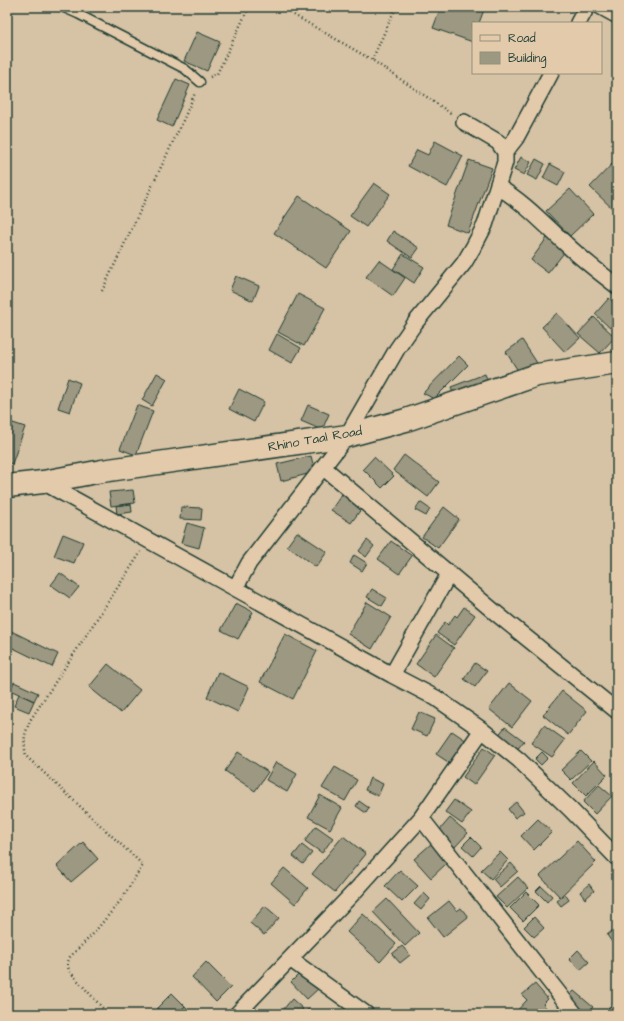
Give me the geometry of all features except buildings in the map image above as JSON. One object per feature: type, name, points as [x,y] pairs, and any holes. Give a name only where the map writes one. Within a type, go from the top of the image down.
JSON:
[{"type":"street","points":[[579,22],[587,7]]},
{"type":"street","points":[[505,152],[516,138],[550,74]]},
{"type":"street","points":[[236,588],[250,563],[347,436],[397,349],[415,323],[464,263],[485,225],[505,162],[505,152],[498,142],[464,122]]},
{"type":"street","points":[[498,187],[511,195],[568,246],[617,286]]},
{"type":"street","name":"Rhino Taal Road","points":[[7,486],[43,482],[102,471],[347,436],[406,420],[536,375],[617,363]]},
{"type":"street","points":[[324,468],[449,574],[617,711]]},
{"type":"street","points":[[43,482],[436,698],[482,730],[519,760],[571,810],[617,858]]},
{"type":"street","points":[[392,675],[449,574]]},
{"type":"street","points":[[237,1014],[356,890],[420,818],[482,730]]},
{"type":"street","points":[[420,818],[575,1014]]},
{"type":"street","points":[[290,959],[358,1011]]},
{"type":"lane","points":[[62,7],[185,69],[200,82]]},
{"type":"lane","points":[[594,7],[614,18],[617,18]]},
{"type":"path","points":[[102,291],[200,82],[217,74],[249,7]]},
{"type":"path","points":[[280,7],[372,60],[464,122]]},
{"type":"path","points":[[372,60],[396,7]]},
{"type":"path","points":[[108,1014],[70,972],[67,966],[70,957],[93,934],[121,900],[143,865],[26,756],[24,744],[25,732],[149,540]]}]
